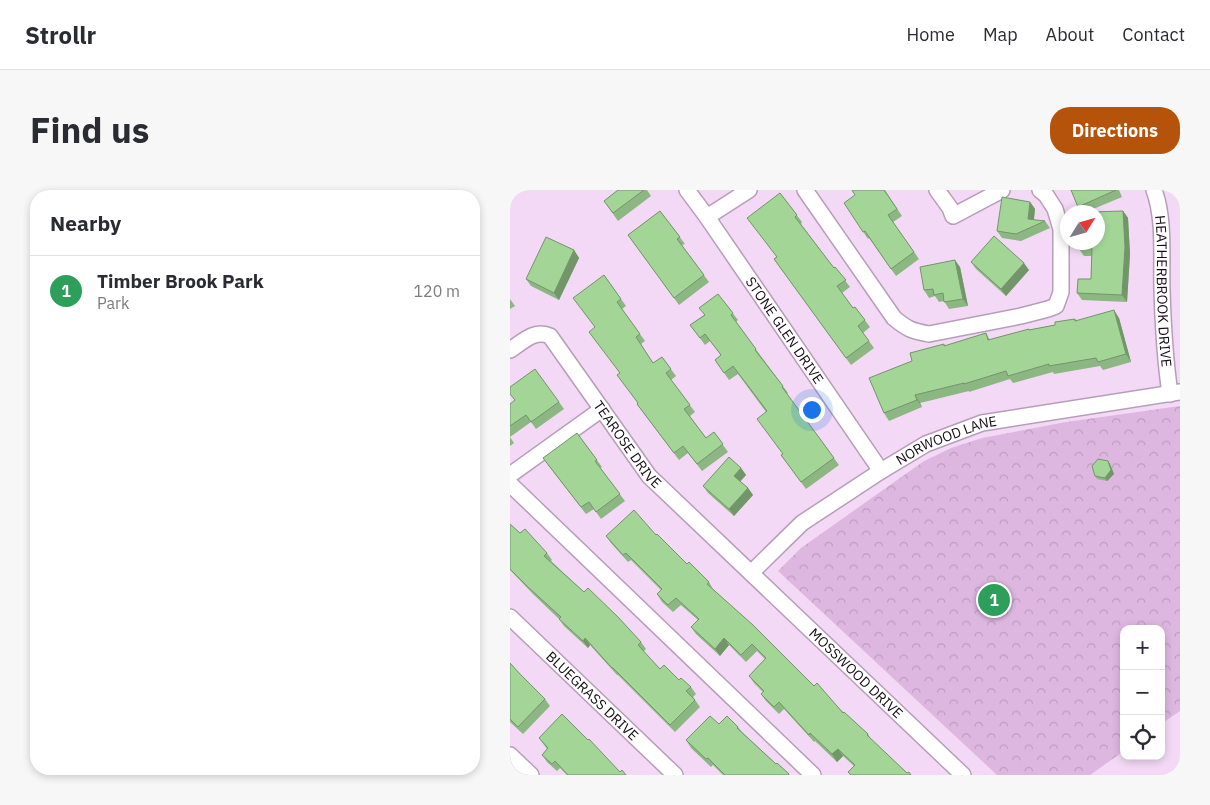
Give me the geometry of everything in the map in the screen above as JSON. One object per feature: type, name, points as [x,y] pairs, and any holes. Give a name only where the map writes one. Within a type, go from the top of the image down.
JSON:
[{"type":"street","name":"STONE GLEN DRIVE","points":[[687,190],[881,471]]},
{"type":"street","points":[[707,217],[749,190]]},
{"type":"street","points":[[805,190],[894,318],[907,328],[929,334],[1020,316],[1056,306],[1061,292],[1061,229],[1055,209],[1046,195],[1040,190]]},
{"type":"street","points":[[937,190],[950,208],[953,216],[1002,190]]},
{"type":"street","name":"HEATHERBROOK DRIVE","points":[[1154,190],[1161,220],[1165,357],[1175,393]]},
{"type":"street","name":"TEAROSE DRIVE","points":[[510,350],[538,333],[550,336],[649,476],[751,573]]},
{"type":"street","name":"NORWOOD LANE","points":[[751,573],[802,523],[926,444],[982,423],[1175,393]]},
{"type":"street","points":[[510,476],[602,410]]},
{"type":"street","points":[[510,484],[812,775]]},
{"type":"street","name":"MOSSWOOD DRIVE","points":[[751,573],[963,775]]},
{"type":"street","name":"BLUEGRASS DRIVE","points":[[510,617],[675,775]]},
{"type":"street","points":[[510,755],[531,775]]},
{"type":"green space","points":[[1180,406],[1180,711],[1165,721],[1165,625],[1120,625],[1120,754],[1090,775],[997,775],[778,571],[801,548],[924,461],[951,448],[982,438],[1066,422]]},
{"type":"building","points":[[618,190],[644,190],[613,213],[604,201]]},
{"type":"building","points":[[852,190],[884,190],[897,209],[888,215],[914,252],[891,269],[844,203],[855,195]]},
{"type":"building","points":[[1071,190],[1116,190],[1082,205],[1077,205]]},
{"type":"building","points":[[780,193],[797,215],[795,217],[834,268],[846,280],[837,286],[853,308],[855,307],[865,320],[858,326],[869,341],[846,358],[774,259],[777,257],[747,218]]},
{"type":"building","points":[[1002,197],[1030,202],[1028,219],[1045,221],[1016,234],[997,231]]},
{"type":"building","points":[[660,211],[680,237],[677,239],[704,275],[674,298],[628,235]]},
{"type":"building","points":[[1123,211],[1125,247],[1122,295],[1077,293],[1078,279],[1091,279],[1092,250],[1105,250],[1105,212]]},
{"type":"building","points":[[994,236],[1024,263],[1001,289],[971,262]]},
{"type":"building","points":[[546,237],[574,250],[554,293],[526,279]]},
{"type":"building","points":[[955,260],[963,299],[944,302],[943,293],[934,295],[933,289],[924,290],[920,267]]},
{"type":"building","points":[[604,275],[621,299],[617,302],[640,334],[636,337],[653,363],[662,357],[671,369],[666,373],[690,405],[684,409],[706,438],[714,432],[723,444],[697,464],[683,446],[674,453],[637,404],[617,375],[620,373],[589,332],[595,327],[573,298]]},
{"type":"building","points":[[718,294],[733,313],[731,315],[755,350],[834,458],[801,482],[757,419],[767,411],[733,366],[724,373],[715,360],[721,355],[705,334],[700,338],[690,325],[705,315],[699,308]]},
{"type":"building","points":[[1114,310],[1126,354],[1098,362],[1096,358],[1049,366],[1049,364],[1008,376],[1006,371],[964,384],[915,395],[917,400],[884,413],[869,378],[912,361],[910,353],[944,344],[944,346],[986,333],[988,340],[1029,329],[1055,325],[1055,322],[1075,319],[1075,321]]},
{"type":"building","points":[[535,369],[559,402],[531,422],[526,415],[510,426],[510,404],[515,400],[510,394],[510,387]]},
{"type":"building","points":[[577,433],[620,494],[596,512],[589,502],[581,507],[543,458]]},
{"type":"building","points":[[729,457],[741,468],[734,476],[748,488],[729,509],[703,486]]},
{"type":"building","points":[[1098,459],[1108,461],[1111,470],[1105,478],[1095,476],[1092,466]]},
{"type":"building","points":[[634,510],[656,535],[687,564],[689,562],[709,582],[707,584],[753,625],[814,686],[817,683],[843,713],[911,775],[851,775],[848,772],[855,765],[838,749],[832,754],[810,733],[809,735],[779,702],[774,707],[761,694],[764,691],[749,676],[766,658],[752,644],[741,655],[724,638],[715,649],[691,627],[699,619],[676,598],[668,605],[657,594],[662,589],[626,553],[623,555],[606,536]]},
{"type":"building","points":[[510,524],[520,533],[525,529],[547,553],[544,556],[584,592],[588,588],[618,617],[641,642],[638,645],[660,669],[664,665],[679,680],[681,678],[691,687],[686,691],[695,700],[670,725],[612,668],[585,638],[583,641],[559,619],[561,617],[510,569]]},
{"type":"building","points":[[510,663],[545,699],[518,727],[510,719]]},
{"type":"building","points":[[562,714],[620,772],[622,770],[626,775],[568,775],[555,761],[552,764],[542,755],[548,748],[539,738]]},
{"type":"building","points":[[710,716],[719,724],[727,716],[737,728],[789,774],[725,775],[686,740]]},
{"type":"place","name":"Timber Brook Park","points":[[994,600]]}]
